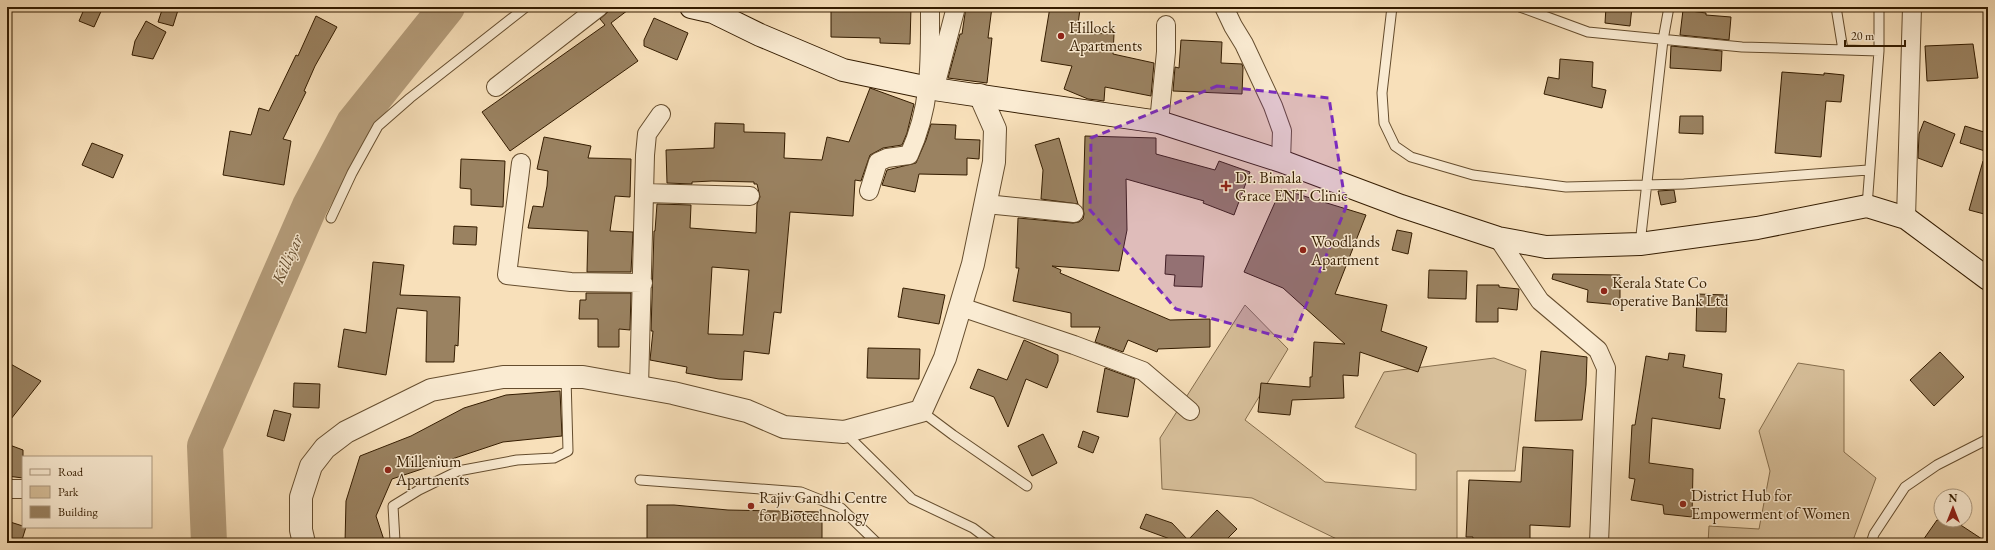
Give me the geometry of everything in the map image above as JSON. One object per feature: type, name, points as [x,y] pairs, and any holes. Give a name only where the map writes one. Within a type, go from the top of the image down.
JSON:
[{"type":"main road","points":[[691,7],[710,9],[760,35],[842,70],[932,89],[1159,122],[1281,161],[1401,206],[1498,238],[1546,247],[1640,244],[1757,228],[1867,206],[1906,218],[1988,279]]},
{"type":"main road","points":[[304,543],[301,530],[301,497],[311,466],[324,448],[346,432],[431,390],[503,377],[583,377],[639,387],[747,411],[784,427],[844,432],[921,411],[945,358],[973,264],[994,162],[995,129],[980,95]]},
{"type":"street","points":[[496,88],[599,7]]},
{"type":"street","points":[[930,7],[932,89]]},
{"type":"street","points":[[869,191],[878,162],[887,158],[909,155],[917,139],[956,7]]},
{"type":"street","points":[[1224,7],[1244,44],[1273,106],[1282,131],[1281,161]]},
{"type":"street","points":[[1906,218],[1912,7]]},
{"type":"street","points":[[1159,122],[1166,52],[1166,25]]},
{"type":"street","points":[[639,387],[647,134],[661,114]]},
{"type":"street","points":[[521,163],[507,275],[571,282],[643,283]]},
{"type":"street","points":[[645,193],[750,196]]},
{"type":"street","points":[[986,204],[1074,213]]},
{"type":"street","points":[[1498,238],[1540,301],[1598,350],[1606,368],[1598,543]]},
{"type":"street","points":[[960,307],[1074,346],[1143,372],[1190,411]]},
{"type":"street","points":[[7,489],[22,489]]},
{"type":"lane","points":[[331,218],[352,173],[378,126],[410,98],[526,7]]},
{"type":"lane","points":[[1392,7],[1382,94],[1384,123],[1395,146],[1411,157],[1473,175],[1566,187],[1684,184],[1868,170]]},
{"type":"lane","points":[[1520,7],[1588,32],[1742,47],[1879,50]]},
{"type":"lane","points":[[1640,244],[1663,40],[1669,7]]},
{"type":"lane","points":[[1836,7],[1843,50]]},
{"type":"lane","points":[[1867,206],[1868,170],[1879,50],[1879,7]]},
{"type":"lane","points":[[397,543],[395,541],[393,506],[419,490],[458,471],[517,460],[554,458],[568,451],[566,377]]},
{"type":"lane","points":[[921,411],[1027,486]]},
{"type":"lane","points":[[844,432],[912,499],[973,528],[993,543]]},
{"type":"lane","points":[[1870,543],[1874,534],[1905,487],[1937,465],[1988,440]]},
{"type":"lane","points":[[640,480],[801,492],[840,508],[877,543]]},
{"type":"highlighted area","points":[[1217,86],[1329,98],[1346,207],[1292,340],[1176,309],[1090,210],[1091,138]]},
{"type":"green space","points":[[1245,305],[1288,349],[1245,420],[1325,482],[1416,490],[1416,454],[1355,427],[1384,372],[1494,358],[1526,370],[1515,471],[1457,471],[1457,543],[1345,543],[1252,498],[1162,489],[1160,438]]},
{"type":"green space","points":[[1798,363],[1844,370],[1844,452],[1876,478],[1852,543],[1708,543],[1709,526],[1759,529],[1770,471],[1759,431]]},
{"type":"building","points":[[85,7],[103,7],[94,27],[79,21]]},
{"type":"building","points":[[163,7],[179,7],[173,26],[158,22]]},
{"type":"building","points":[[609,7],[632,7],[611,23],[638,61],[510,151],[482,112],[605,25],[600,19],[609,11]]},
{"type":"building","points":[[831,7],[911,7],[910,44],[880,43],[880,38],[831,37]]},
{"type":"building","points":[[966,7],[992,7],[988,38],[992,38],[987,83],[948,78],[960,34],[962,34]]},
{"type":"building","points":[[1050,7],[1080,9],[1077,32],[1114,34],[1113,54],[1154,63],[1151,96],[1105,87],[1104,101],[1088,99],[1064,89],[1072,66],[1041,61]]},
{"type":"building","points":[[1606,7],[1632,7],[1630,26],[1605,23]]},
{"type":"building","points":[[1683,10],[1706,13],[1706,15],[1731,17],[1729,40],[1680,35]]},
{"type":"building","points":[[316,16],[337,27],[315,66],[304,91],[306,92],[283,139],[291,141],[284,185],[223,175],[230,131],[251,135],[259,108],[269,111],[296,55],[298,56]]},
{"type":"building","points":[[654,18],[688,33],[677,60],[644,46],[644,40]]},
{"type":"building","points":[[146,21],[166,32],[153,59],[132,55],[135,41]]},
{"type":"building","points":[[1181,40],[1222,42],[1221,63],[1242,64],[1242,94],[1173,91],[1175,67],[1179,68]]},
{"type":"building","points":[[1973,44],[1978,78],[1927,81],[1925,46]]},
{"type":"building","points":[[1671,46],[1722,51],[1721,71],[1670,68]]},
{"type":"building","points":[[1560,59],[1593,62],[1592,87],[1606,90],[1602,108],[1544,94],[1548,77],[1559,79]]},
{"type":"building","points":[[1782,72],[1844,75],[1841,102],[1826,101],[1821,157],[1775,153]]},
{"type":"building","points":[[870,88],[914,104],[907,133],[902,145],[883,148],[870,155],[861,181],[855,180],[853,216],[790,212],[781,313],[774,312],[769,354],[744,351],[742,380],[719,379],[686,373],[687,367],[650,360],[653,331],[651,331],[654,231],[657,204],[691,205],[690,228],[756,233],[757,204],[760,197],[757,184],[754,184],[754,182],[712,181],[692,182],[692,184],[667,183],[666,150],[714,148],[715,123],[744,124],[744,132],[785,133],[784,158],[822,160],[827,137],[849,142]],"holes":[[[712,267],[749,270],[743,335],[708,334]]]},
{"type":"building","points":[[1680,116],[1703,116],[1703,134],[1679,133]]},
{"type":"building","points":[[1924,121],[1955,134],[1942,167],[1918,158],[1919,134]]},
{"type":"building","points":[[931,124],[956,125],[955,139],[980,140],[979,159],[967,158],[967,175],[919,174],[915,192],[882,185],[887,170],[916,163]]},
{"type":"building","points":[[1965,126],[1987,133],[1988,152],[1960,143]]},
{"type":"building","points":[[1085,136],[1156,138],[1156,154],[1215,170],[1219,161],[1250,172],[1234,215],[1203,203],[1204,201],[1126,179],[1127,230],[1119,271],[1052,266],[1061,270],[1060,273],[1170,320],[1210,319],[1210,347],[1158,349],[1157,352],[1128,340],[1123,352],[1095,342],[1100,327],[1071,327],[1071,313],[1013,301],[1019,268],[1016,268],[1018,218],[1073,223],[1079,222],[1083,219]]},
{"type":"building","points":[[544,137],[591,146],[588,158],[631,159],[630,197],[615,196],[610,231],[633,232],[631,272],[587,272],[588,231],[528,228],[533,206],[543,207],[547,186],[548,171],[537,169]]},
{"type":"building","points":[[1059,138],[1078,204],[1041,199],[1043,170],[1035,145]]},
{"type":"building","points":[[92,143],[123,155],[113,178],[82,165]]},
{"type":"building","points":[[461,159],[505,161],[503,207],[471,205],[471,189],[460,188]]},
{"type":"building","points":[[1983,161],[1988,161],[1988,215],[1969,210]]},
{"type":"building","points":[[1281,189],[1366,215],[1335,294],[1387,305],[1381,331],[1427,347],[1418,372],[1360,352],[1358,376],[1343,375],[1344,398],[1292,400],[1290,415],[1258,412],[1261,383],[1310,387],[1314,342],[1345,344],[1283,288],[1244,272]]},
{"type":"building","points":[[1674,190],[1676,202],[1661,205],[1658,191]]},
{"type":"building","points":[[454,226],[477,227],[476,245],[453,244]]},
{"type":"building","points":[[1397,230],[1412,233],[1408,254],[1392,250]]},
{"type":"building","points":[[1166,255],[1204,256],[1202,287],[1174,286],[1175,275],[1165,274]]},
{"type":"building","points":[[373,262],[404,265],[400,295],[460,297],[458,346],[455,345],[454,362],[426,362],[427,311],[397,308],[386,375],[338,367],[344,329],[366,333]]},
{"type":"building","points":[[1429,270],[1467,271],[1466,299],[1428,298]]},
{"type":"building","name":"Kerala State Co operative Bank Ltd","points":[[1553,274],[1620,275],[1620,305],[1587,302],[1588,290],[1552,279]]},
{"type":"building","points":[[1477,285],[1499,285],[1499,287],[1519,289],[1517,310],[1498,308],[1498,322],[1476,322]]},
{"type":"building","points":[[903,288],[945,295],[939,324],[898,317]]},
{"type":"building","points":[[586,293],[631,293],[630,330],[619,329],[619,347],[598,347],[598,319],[579,319],[580,300],[586,300]]},
{"type":"building","points":[[1697,294],[1727,295],[1726,332],[1696,331]]},
{"type":"building","points":[[1024,340],[1058,355],[1058,361],[1047,388],[1026,379],[1008,427],[994,397],[970,388],[978,369],[1007,380]]},
{"type":"building","points":[[868,348],[920,349],[919,379],[867,378]]},
{"type":"building","points":[[1541,351],[1587,357],[1586,385],[1582,420],[1535,421]]},
{"type":"building","points":[[1940,352],[1964,377],[1934,406],[1910,380]]},
{"type":"building","points":[[1669,353],[1685,355],[1683,367],[1722,374],[1719,398],[1725,399],[1720,429],[1652,418],[1649,463],[1693,469],[1692,517],[1664,514],[1663,505],[1631,500],[1635,479],[1629,478],[1632,425],[1635,425],[1646,356],[1668,360]]},
{"type":"building","points":[[7,362],[41,381],[7,424]]},
{"type":"building","points":[[1105,368],[1135,379],[1128,417],[1097,412]]},
{"type":"building","points":[[294,383],[320,384],[319,408],[293,407]]},
{"type":"building","name":"Millenium Apartments","points":[[560,391],[562,436],[503,442],[392,479],[376,516],[385,543],[345,543],[346,501],[360,456],[411,436],[464,408],[506,395]]},
{"type":"building","points":[[274,410],[291,414],[284,441],[267,436]]},
{"type":"building","points":[[1083,431],[1099,437],[1093,453],[1078,447]]},
{"type":"building","points":[[1043,434],[1057,463],[1032,476],[1018,446]]},
{"type":"building","points":[[7,444],[23,450],[23,456],[22,478],[7,476]]},
{"type":"building","points":[[1523,447],[1573,450],[1570,527],[1530,525],[1530,543],[1472,543],[1473,537],[1466,537],[1469,480],[1521,482]]},
{"type":"building","name":"Rajiv Gandhi Centre for Biotechnology","points":[[647,505],[674,505],[728,510],[822,512],[822,543],[647,543]]},
{"type":"building","points":[[1217,510],[1237,529],[1223,543],[1181,543],[1140,528],[1146,514],[1172,523],[1188,540]]},
{"type":"building","points":[[7,521],[22,526],[22,528],[26,528],[21,543],[7,543]]},
{"type":"building","points":[[1933,526],[1933,528],[1965,528],[1988,543],[1921,543]]},
{"type":"waterway","name":"Killiyar","points":[[209,543],[205,446],[310,206],[354,123],[447,7]]},
{"type":"place","name":"Hillock Apartments","points":[[1061,36]]},
{"type":"place","name":"Dr. Bimala Grace ENT Clinic","points":[[1226,186]]},
{"type":"place","name":"Woodlands Apartment","points":[[1303,250]]},
{"type":"place","name":"Kerala State Co operative Bank Ltd","points":[[1604,291]]},
{"type":"place","name":"Millenium Apartments","points":[[388,470]]},
{"type":"place","name":"District Hub for Empowerment of Women","points":[[1683,504]]},
{"type":"place","name":"Rajiv Gandhi Centre for Biotechnology","points":[[751,506]]}]
